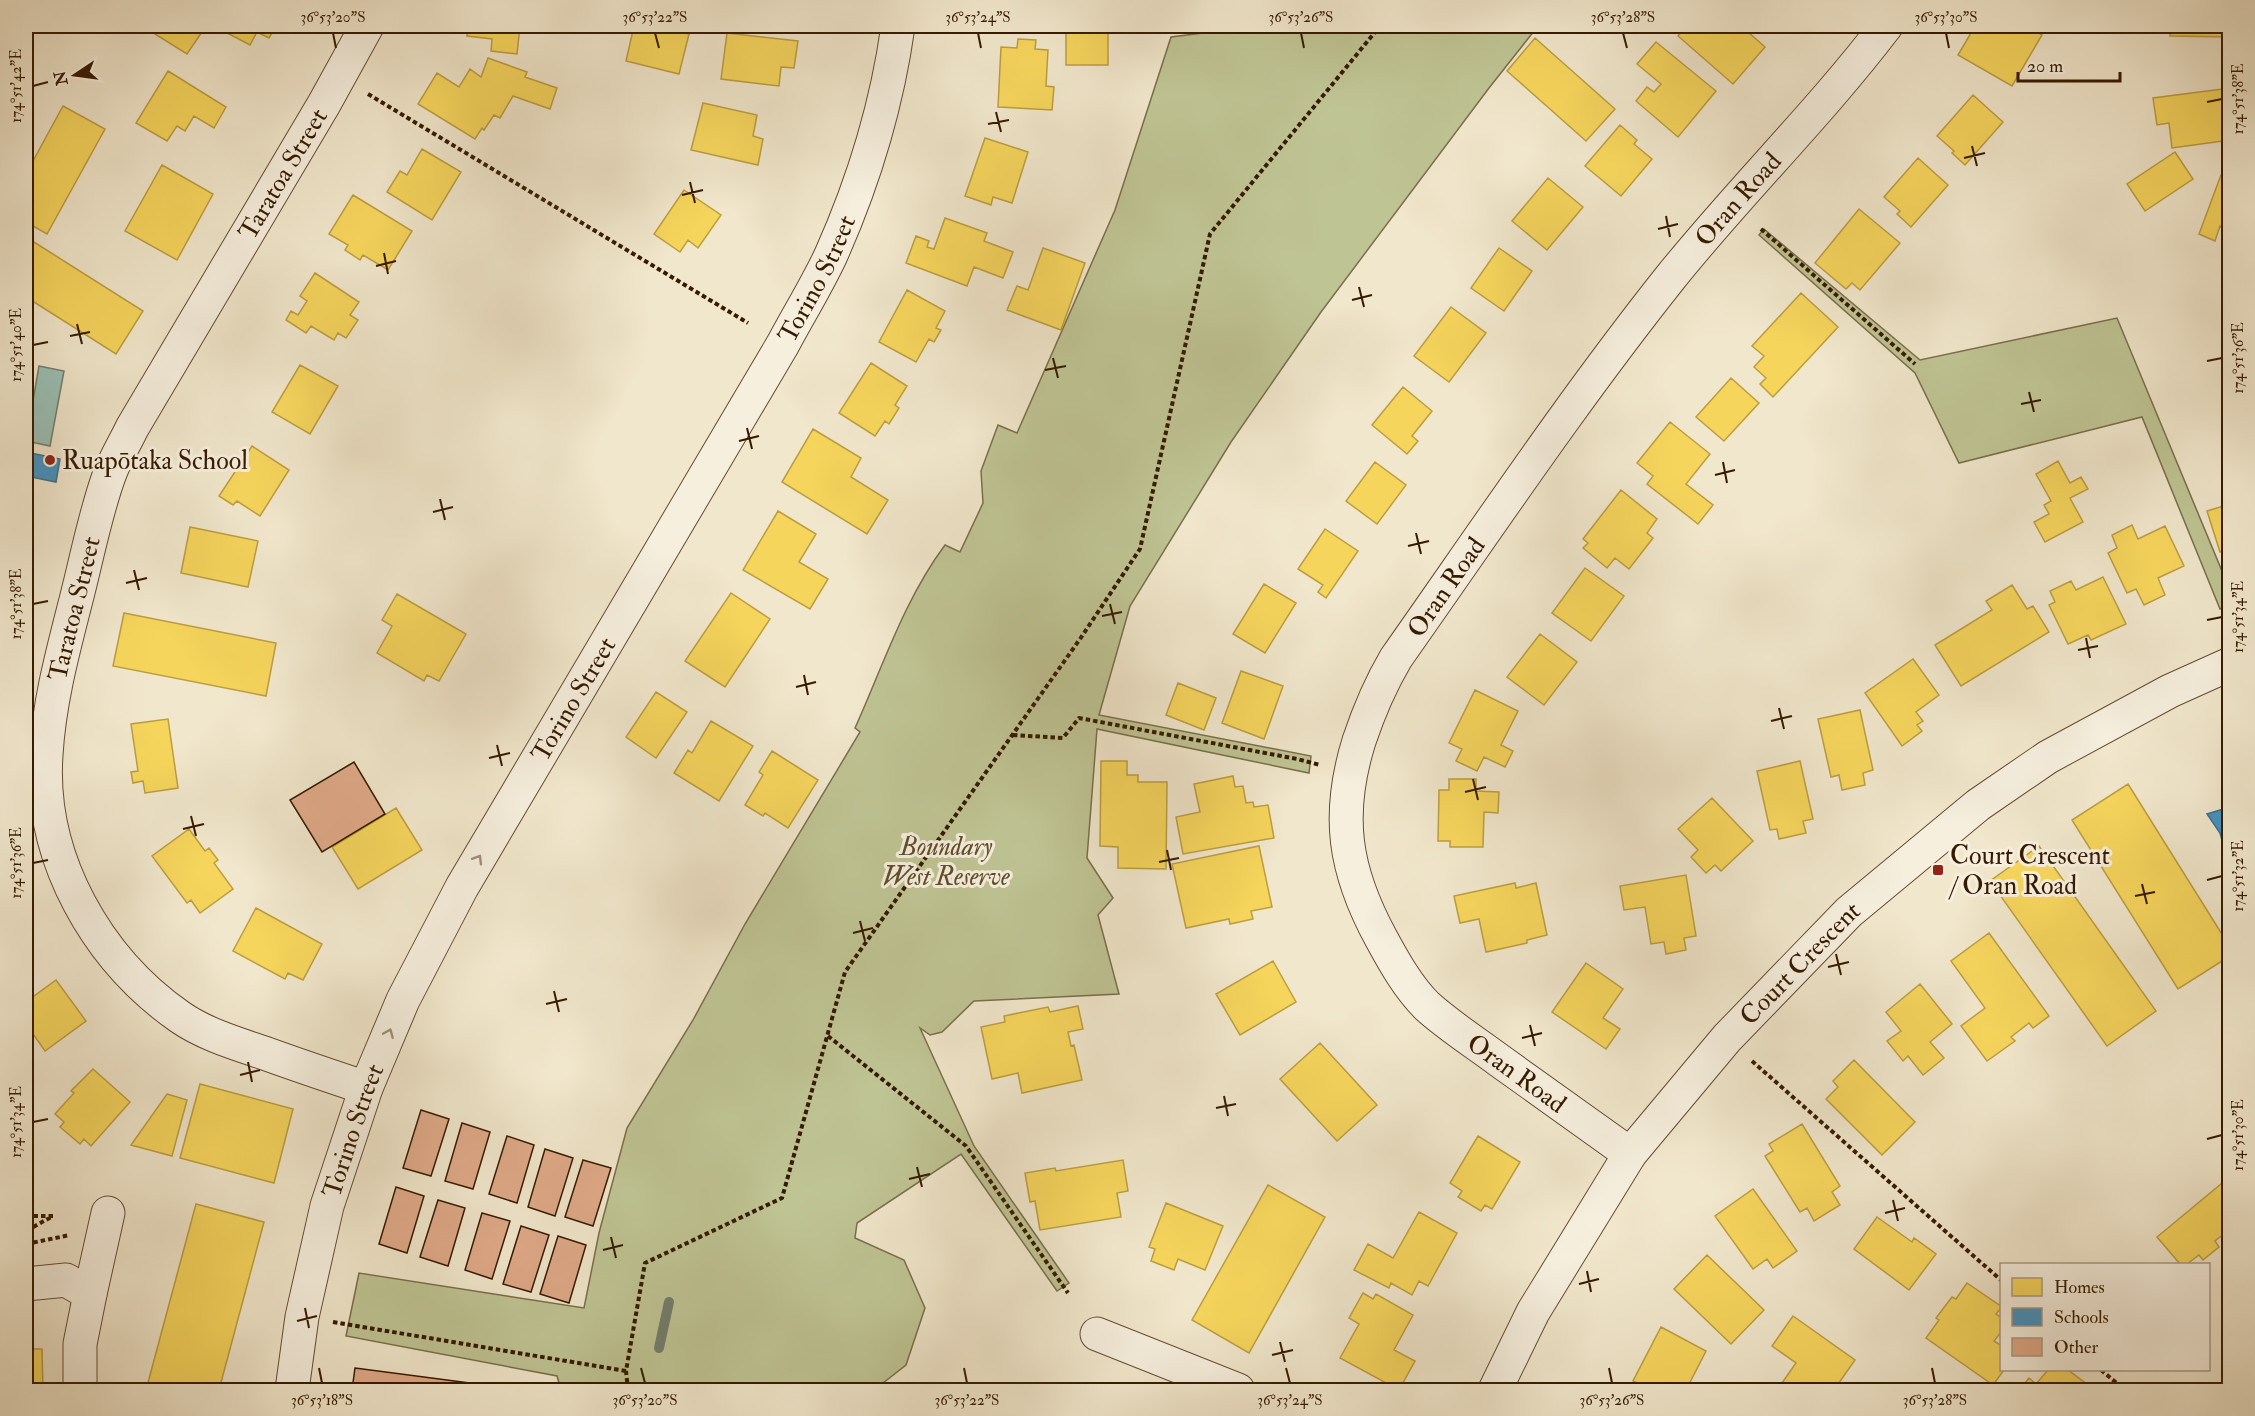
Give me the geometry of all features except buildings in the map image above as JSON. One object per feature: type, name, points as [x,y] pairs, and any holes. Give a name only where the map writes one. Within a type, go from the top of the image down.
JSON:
[{"type":"street","name":"Taratoa Street","points":[[366,1088],[212,1034],[173,1012],[148,993],[95,933],[79,902],[63,865],[52,831],[45,757],[49,714],[58,671],[110,472],[132,428],[324,104],[367,26]]},
{"type":"street","name":"Torino Street","points":[[292,1390],[302,1317],[327,1206],[366,1088],[404,1000],[462,887],[783,344],[830,256],[868,162],[883,109],[898,26]]},
{"type":"street","name":"Oran Road","points":[[1630,1154],[1427,1005],[1398,969],[1373,923],[1354,874],[1345,822],[1349,773],[1379,687],[1396,658],[1568,414],[1672,276],[1886,26]]},
{"type":"street","name":"Court Crescent","points":[[1495,1390],[1533,1312],[1630,1154],[1727,1038],[1849,912],[1978,805],[2048,757],[2170,691],[2229,664]]},
{"type":"street","points":[[80,1390],[80,1344],[108,1212]]},
{"type":"street","points":[[26,1284],[66,1280],[90,1294]]},
{"type":"street","points":[[1097,1334],[1238,1390]]},
{"type":"path","points":[[628,1390],[626,1371],[645,1263],[782,1198],[845,972],[1080,639],[1140,549],[1210,234],[1380,26]]},
{"type":"path","points":[[363,91],[748,323]]},
{"type":"path","points":[[1761,229],[1915,364]]},
{"type":"path","points":[[1012,735],[1063,738],[1079,718],[1297,759],[1349,773]]},
{"type":"path","points":[[828,1036],[966,1146],[1068,1293]]},
{"type":"path","points":[[1727,1038],[2000,1280]]},
{"type":"path","points":[[26,1216],[53,1216],[26,1231]]},
{"type":"path","points":[[26,1244],[80,1233]]},
{"type":"path","points":[[302,1317],[626,1371]]},
{"type":"path","points":[[2102,1371],[2125,1390]]},
{"type":"green space","name":"Boundary West Reserve","points":[[1259,26],[1538,26],[1321,312],[1231,442],[1130,606],[1099,715],[1311,756],[1309,773],[1097,729],[1087,858],[1113,898],[1098,915],[1119,994],[974,1001],[942,1032],[930,1035],[920,1028],[974,1146],[1069,1283],[1057,1291],[961,1154],[857,1223],[855,1238],[904,1260],[925,1308],[906,1365],[874,1390],[561,1390],[557,1376],[346,1336],[359,1273],[584,1308],[599,1233],[627,1128],[693,1020],[745,924],[860,732],[855,728],[895,634],[918,588],[945,545],[960,552],[983,503],[981,471],[998,425],[1017,433],[1115,210],[1171,37]]},
{"type":"green space","points":[[1764,229],[1920,360],[2117,318],[2229,588],[2229,605],[2220,609],[2142,417],[1959,463],[1915,373],[1759,235]]},
{"type":"water","points":[[39,366],[64,371],[50,446],[26,441]]},
{"type":"waterway","points":[[659,1348],[669,1302]]},
{"type":"place","name":"Ruapōtaka School","points":[[50,460]]},
{"type":"place","name":"Court Crescent / Oran Road","points":[[1938,870]]}]
